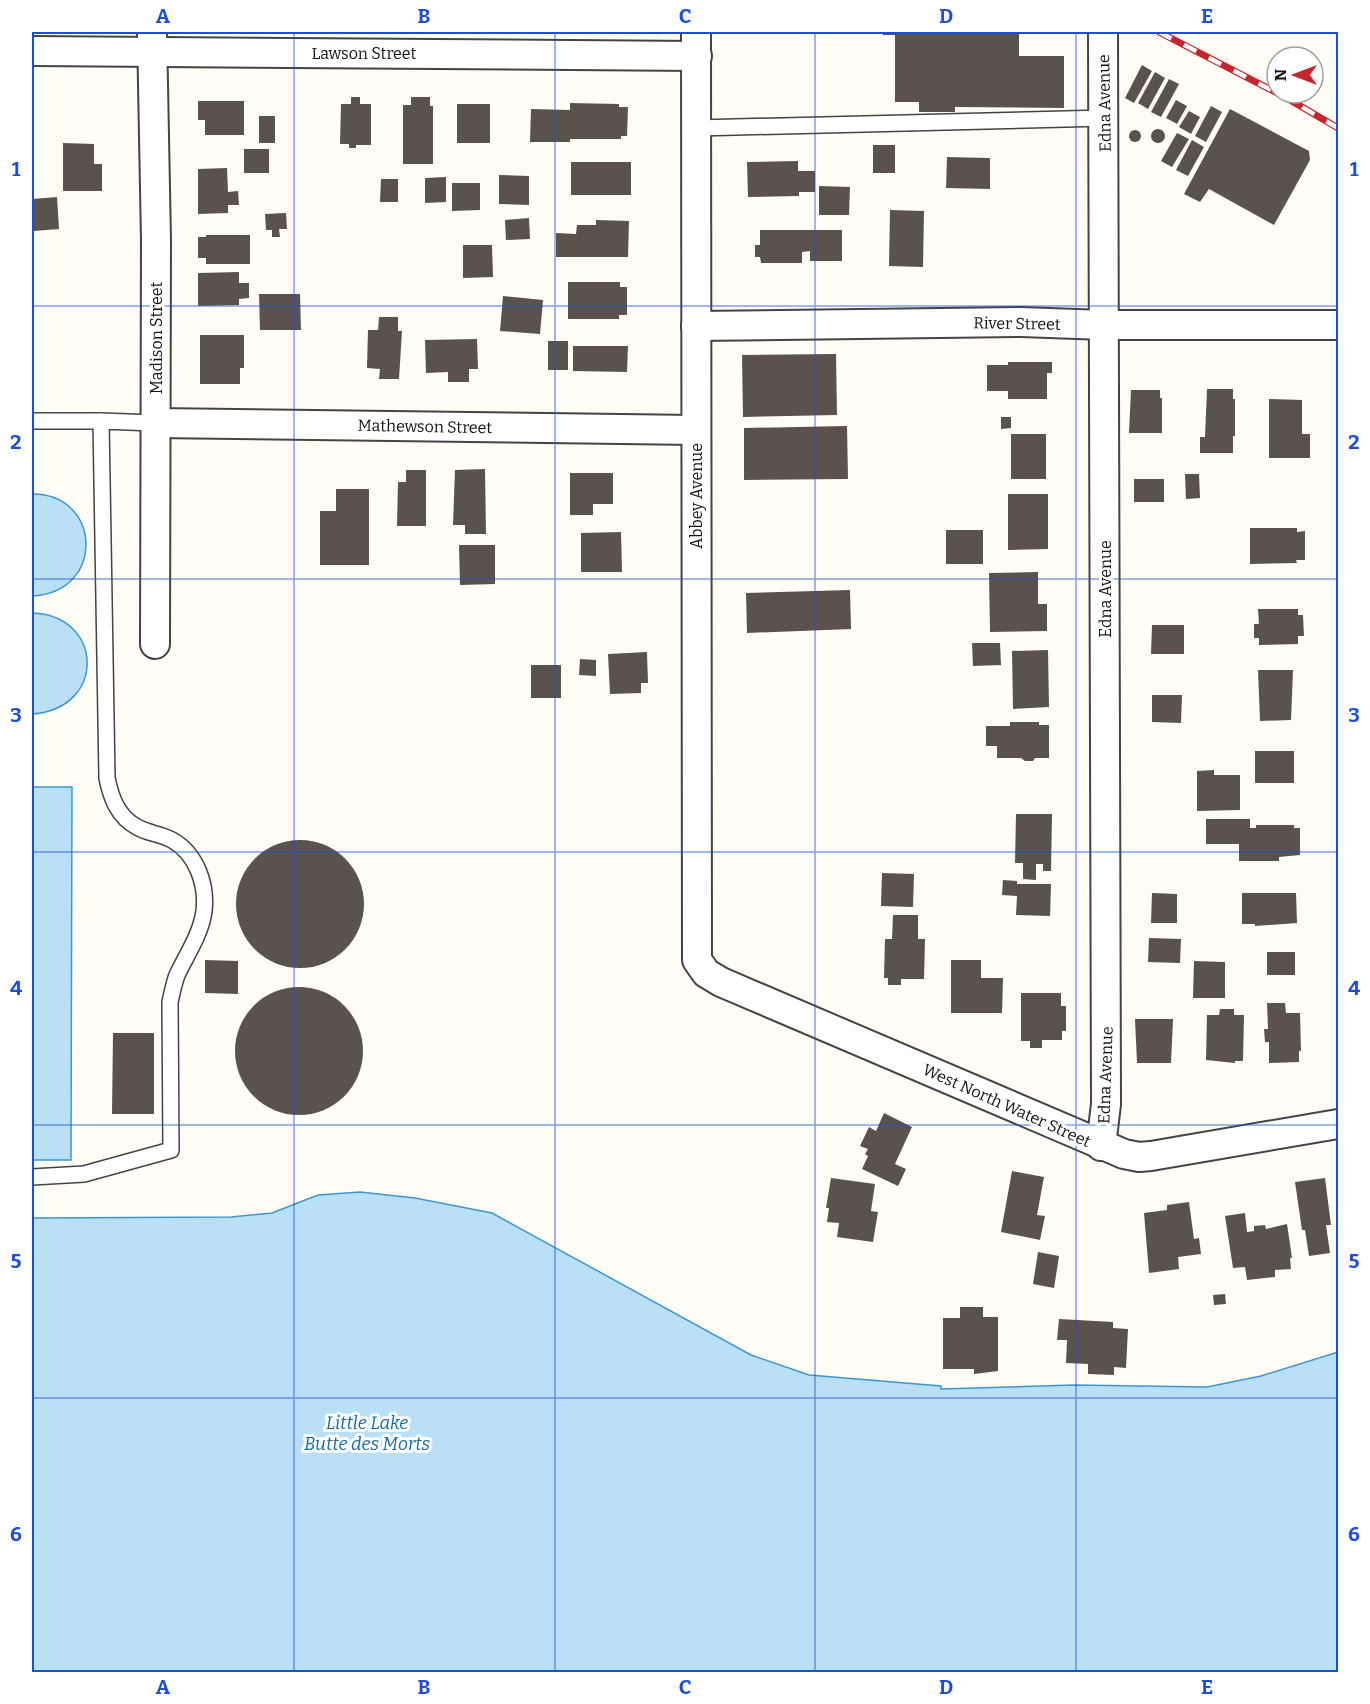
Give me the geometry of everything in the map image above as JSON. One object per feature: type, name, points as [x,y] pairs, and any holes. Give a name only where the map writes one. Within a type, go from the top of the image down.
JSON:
[{"type":"street","name":"Edna Avenue","points":[[1101,1146],[1106,1104],[1103,32]]},
{"type":"street","name":"Lawson Street","points":[[32,51],[152,42],[696,44]]},
{"type":"street","name":"Madison Street","points":[[152,42],[156,241],[155,644]]},
{"type":"street","name":"Abbey Avenue","points":[[696,44],[697,960]]},
{"type":"street","name":"River Street","points":[[696,326],[1021,322],[1105,325],[1338,325]]},
{"type":"street","name":"Mathewson Street","points":[[155,423],[696,430]]},
{"type":"street","name":"West North Water Street","points":[[697,960],[706,973],[721,982],[1124,1154],[1138,1157],[1151,1156],[1338,1124]]},
{"type":"lane","points":[[696,128],[1105,118]]},
{"type":"lane","points":[[32,421],[155,423]]},
{"type":"lane","points":[[32,1177],[84,1174],[171,1150],[170,1002],[176,978],[201,927],[204,909],[203,888],[198,869],[186,851],[172,840],[137,827],[121,813],[111,797],[107,778],[101,421]]},
{"type":"water","points":[[32,494],[55,498],[72,509],[82,525],[86,543],[83,562],[73,578],[56,590],[32,596]]},
{"type":"water","points":[[32,613],[56,618],[73,629],[83,645],[87,662],[84,680],[74,696],[56,708],[32,714]]},
{"type":"water","points":[[32,787],[72,787],[71,1160],[32,1160]]},
{"type":"water","name":"Little Lake Butte des Morts","points":[[360,1192],[415,1198],[492,1213],[751,1355],[809,1375],[941,1386],[941,1389],[1074,1385],[1207,1387],[1261,1376],[1338,1352],[1338,1672],[32,1672],[32,1218],[231,1217],[272,1213],[318,1195]]},
{"type":"building","points":[[883,32],[1019,32],[1019,56],[1064,56],[1064,108],[955,107],[955,112],[919,112],[919,102],[895,102],[895,35],[883,35]]},
{"type":"building","points":[[1142,65],[1152,71],[1134,103],[1125,98]]},
{"type":"building","points":[[1155,72],[1165,78],[1148,109],[1138,103]]},
{"type":"building","points":[[1169,79],[1179,84],[1161,117],[1151,112]]},
{"type":"building","points":[[351,97],[360,97],[360,104],[371,104],[371,145],[356,145],[356,148],[349,148],[349,144],[340,144],[341,104],[351,104]]},
{"type":"building","points":[[411,97],[430,97],[430,106],[433,106],[433,164],[403,164],[403,105],[411,105]]},
{"type":"building","points":[[1176,100],[1187,106],[1177,124],[1166,118]]},
{"type":"building","points":[[198,101],[244,101],[244,135],[205,135],[205,120],[198,120]]},
{"type":"building","points":[[570,103],[619,104],[619,107],[628,107],[627,136],[621,136],[621,139],[530,142],[531,109],[570,110]]},
{"type":"building","points":[[457,104],[490,104],[490,143],[457,143]]},
{"type":"building","points":[[1211,106],[1222,112],[1206,142],[1195,136]]},
{"type":"building","points":[[1230,109],[1309,151],[1310,160],[1274,225],[1209,189],[1200,202],[1184,194]]},
{"type":"building","points":[[1189,111],[1200,117],[1191,134],[1179,127]]},
{"type":"building","points":[[259,116],[275,116],[275,143],[259,143]]},
{"type":"building","points":[[1158,129],[1163,131],[1165,136],[1163,141],[1158,143],[1153,141],[1151,136],[1153,131]]},
{"type":"building","points":[[1137,130],[1141,136],[1137,142],[1133,142],[1129,134]]},
{"type":"building","points":[[1177,133],[1189,139],[1172,167],[1161,161]]},
{"type":"building","points":[[1192,140],[1204,147],[1188,176],[1176,170]]},
{"type":"building","points":[[63,143],[94,144],[94,164],[102,164],[102,191],[63,191]]},
{"type":"building","points":[[873,145],[895,145],[895,173],[873,173]]},
{"type":"building","points":[[244,149],[269,149],[269,173],[244,173]]},
{"type":"building","points":[[947,157],[990,158],[990,189],[946,188]]},
{"type":"building","points":[[798,161],[798,171],[815,171],[815,192],[799,192],[799,196],[748,197],[747,162]]},
{"type":"building","points":[[571,162],[631,162],[631,195],[571,195]]},
{"type":"building","points":[[227,168],[228,192],[238,191],[239,205],[228,205],[228,213],[198,214],[198,169]]},
{"type":"building","points":[[499,175],[529,176],[529,205],[499,204]]},
{"type":"building","points":[[446,177],[446,202],[425,203],[425,178]]},
{"type":"building","points":[[381,179],[398,179],[398,202],[380,202]]},
{"type":"building","points":[[452,183],[480,183],[480,210],[452,211]]},
{"type":"building","points":[[819,186],[850,187],[849,215],[819,215]]},
{"type":"building","points":[[57,197],[59,229],[34,231],[32,199]]},
{"type":"building","points":[[890,210],[924,211],[923,267],[889,266]]},
{"type":"building","points":[[286,213],[287,229],[279,229],[280,237],[272,237],[272,230],[266,230],[265,214]]},
{"type":"building","points":[[529,218],[530,239],[506,240],[505,220]]},
{"type":"building","points":[[596,220],[629,221],[628,257],[556,257],[556,233],[576,234],[577,225],[596,225]]},
{"type":"building","points":[[760,230],[842,230],[842,261],[810,261],[810,251],[802,252],[802,263],[761,263],[760,257],[755,257],[755,245],[760,245]]},
{"type":"building","points":[[206,235],[250,235],[250,264],[206,264],[206,258],[198,258],[198,237],[206,237]]},
{"type":"building","points":[[463,245],[492,245],[493,277],[463,278]]},
{"type":"building","points":[[239,272],[239,283],[249,283],[249,298],[239,299],[239,305],[198,306],[198,273]]},
{"type":"building","points":[[568,282],[620,282],[620,287],[627,287],[627,315],[619,315],[619,319],[568,319]]},
{"type":"building","points":[[259,294],[300,294],[301,330],[260,330]]},
{"type":"building","points":[[503,296],[543,300],[540,334],[500,331]]},
{"type":"building","points":[[379,317],[398,317],[398,331],[402,331],[399,379],[379,379],[380,369],[367,368],[368,330],[378,330]]},
{"type":"building","points":[[200,335],[244,335],[244,368],[240,368],[240,384],[200,384]]},
{"type":"building","points":[[477,339],[478,369],[469,369],[469,382],[448,382],[448,372],[426,373],[425,340]]},
{"type":"building","points":[[548,341],[568,341],[568,370],[548,370]]},
{"type":"building","points":[[573,346],[628,346],[627,372],[573,371]]},
{"type":"building","points":[[836,354],[837,415],[743,417],[742,355]]},
{"type":"building","points":[[1008,362],[1052,362],[1052,373],[1047,373],[1047,399],[1008,399],[1008,391],[987,391],[987,365],[1008,365]]},
{"type":"building","points":[[1207,389],[1233,389],[1235,436],[1233,436],[1233,453],[1200,453],[1200,437],[1205,437]]},
{"type":"building","points":[[1131,390],[1160,390],[1162,433],[1129,433]]},
{"type":"building","points":[[1269,399],[1302,400],[1302,434],[1310,434],[1310,458],[1269,458]]},
{"type":"building","points":[[1001,417],[1011,417],[1011,428],[1001,429]]},
{"type":"building","points":[[847,426],[848,479],[744,480],[744,428]]},
{"type":"building","points":[[1011,434],[1046,434],[1046,479],[1011,479]]},
{"type":"building","points":[[485,469],[486,534],[465,534],[465,525],[453,525],[455,470]]},
{"type":"building","points":[[406,470],[426,470],[426,526],[397,526],[398,482],[406,482]]},
{"type":"building","points":[[570,473],[613,473],[613,504],[593,504],[593,515],[570,515]]},
{"type":"building","points":[[1185,474],[1199,474],[1200,498],[1186,499]]},
{"type":"building","points":[[1134,479],[1164,479],[1164,502],[1134,502]]},
{"type":"building","points":[[336,489],[369,489],[369,565],[320,565],[320,511],[336,511]]},
{"type":"building","points":[[1008,494],[1048,494],[1048,549],[1008,550]]},
{"type":"building","points":[[1250,528],[1297,528],[1297,532],[1305,531],[1305,560],[1296,560],[1297,563],[1250,564]]},
{"type":"building","points":[[946,530],[983,530],[983,564],[946,564]]},
{"type":"building","points":[[621,532],[622,572],[581,572],[581,533]]},
{"type":"building","points":[[459,545],[495,545],[495,584],[460,585]]},
{"type":"building","points":[[1038,572],[1038,604],[1047,604],[1047,631],[990,632],[989,573]]},
{"type":"building","points":[[850,590],[851,629],[747,633],[746,593]]},
{"type":"building","points":[[1258,609],[1298,609],[1298,615],[1303,615],[1304,636],[1298,636],[1298,644],[1259,645],[1259,638],[1254,638],[1254,624],[1259,624]]},
{"type":"building","points":[[1152,625],[1184,625],[1184,654],[1151,654]]},
{"type":"building","points":[[972,643],[1000,643],[1001,665],[973,666]]},
{"type":"building","points":[[1048,650],[1049,707],[1013,709],[1012,651]]},
{"type":"building","points":[[647,652],[648,683],[641,683],[641,693],[610,694],[608,654]]},
{"type":"building","points":[[580,659],[596,660],[596,676],[579,675]]},
{"type":"building","points":[[531,665],[561,665],[561,698],[531,698]]},
{"type":"building","points":[[1258,670],[1293,670],[1291,720],[1260,721]]},
{"type":"building","points":[[1152,695],[1182,695],[1181,723],[1152,722]]},
{"type":"building","points":[[1010,722],[1039,722],[1039,725],[1049,725],[1049,758],[1025,761],[1021,758],[997,758],[997,746],[986,746],[986,726],[1010,726]]},
{"type":"building","points":[[1255,751],[1294,751],[1294,783],[1255,783]]},
{"type":"building","points":[[1214,770],[1214,775],[1240,775],[1240,810],[1197,811],[1197,771]]},
{"type":"building","points":[[1016,814],[1052,814],[1051,871],[1043,871],[1043,864],[1036,864],[1036,880],[1023,879],[1023,863],[1015,863]]},
{"type":"building","points":[[1206,819],[1250,819],[1250,828],[1256,828],[1256,825],[1294,825],[1294,828],[1300,828],[1300,855],[1279,857],[1279,861],[1239,861],[1239,844],[1206,844]]},
{"type":"building","points":[[300,840],[324,845],[345,859],[359,880],[364,904],[359,928],[345,949],[324,963],[300,968],[276,963],[255,949],[241,928],[236,904],[241,880],[255,859],[276,845]]},
{"type":"building","points":[[882,873],[914,874],[913,907],[881,906]]},
{"type":"building","points":[[1003,880],[1017,881],[1017,884],[1051,884],[1050,916],[1016,915],[1017,896],[1002,895]]},
{"type":"building","points":[[1152,893],[1177,894],[1177,923],[1151,923]]},
{"type":"building","points":[[1242,893],[1296,893],[1297,923],[1255,926],[1255,924],[1242,924]]},
{"type":"building","points":[[893,915],[918,915],[918,939],[925,939],[924,979],[901,979],[901,985],[888,985],[888,978],[884,978],[885,939],[892,939]]},
{"type":"building","points":[[1149,938],[1181,939],[1180,963],[1148,962]]},
{"type":"building","points":[[1267,952],[1295,952],[1295,975],[1267,975]]},
{"type":"building","points":[[205,960],[238,961],[238,994],[205,993]]},
{"type":"building","points":[[951,960],[981,960],[981,978],[1003,978],[1002,1013],[951,1013]]},
{"type":"building","points":[[1194,961],[1225,962],[1225,998],[1193,998]]},
{"type":"building","points":[[299,987],[324,992],[344,1006],[358,1026],[363,1051],[358,1076],[344,1096],[324,1110],[299,1115],[274,1110],[254,1096],[240,1076],[235,1051],[240,1026],[254,1006],[274,992]]},
{"type":"building","points":[[1021,993],[1061,993],[1061,1006],[1066,1006],[1066,1031],[1062,1031],[1062,1040],[1042,1040],[1042,1048],[1030,1048],[1030,1041],[1021,1041]]},
{"type":"building","points":[[1267,1003],[1285,1003],[1286,1013],[1300,1013],[1299,1062],[1269,1063],[1269,1042],[1265,1042],[1264,1029],[1268,1029]]},
{"type":"building","points":[[1220,1009],[1234,1009],[1234,1015],[1244,1015],[1243,1061],[1235,1061],[1235,1063],[1206,1060],[1207,1015],[1219,1015]]},
{"type":"building","points":[[1135,1019],[1173,1019],[1171,1063],[1137,1063]]},
{"type":"building","points":[[113,1033],[154,1033],[154,1114],[112,1114]]},
{"type":"building","points":[[884,1113],[912,1127],[895,1164],[906,1169],[898,1186],[862,1169],[868,1156],[865,1154],[868,1149],[860,1146],[869,1127],[876,1131]]},
{"type":"building","points":[[1012,1171],[1044,1177],[1037,1215],[1045,1216],[1040,1240],[1001,1232]]},
{"type":"building","points":[[831,1178],[875,1184],[871,1211],[878,1212],[873,1242],[837,1237],[839,1223],[827,1222],[829,1208],[826,1208]]},
{"type":"building","points":[[1325,1178],[1331,1225],[1326,1225],[1330,1253],[1309,1256],[1305,1230],[1302,1230],[1295,1182]]},
{"type":"building","points":[[1189,1202],[1194,1239],[1199,1238],[1201,1254],[1178,1257],[1179,1269],[1149,1273],[1144,1213],[1167,1210],[1167,1205]]},
{"type":"building","points":[[1245,1213],[1247,1232],[1254,1231],[1254,1226],[1265,1225],[1266,1229],[1287,1224],[1292,1258],[1290,1258],[1291,1269],[1275,1270],[1275,1277],[1247,1280],[1245,1267],[1233,1268],[1225,1216]]},
{"type":"building","points":[[1038,1252],[1059,1256],[1054,1288],[1033,1284]]},
{"type":"building","points":[[1225,1294],[1226,1304],[1214,1305],[1213,1295]]},
{"type":"building","points":[[960,1307],[983,1307],[983,1317],[998,1317],[998,1371],[974,1374],[974,1369],[943,1369],[943,1318],[960,1318]]},
{"type":"building","points":[[1059,1319],[1113,1322],[1113,1328],[1128,1329],[1126,1368],[1114,1367],[1114,1375],[1088,1374],[1088,1364],[1066,1363],[1067,1340],[1057,1340]]},
{"type":"railway","points":[[1159,32],[1265,87]]},
{"type":"railway","points":[[1299,105],[1338,128]]}]
